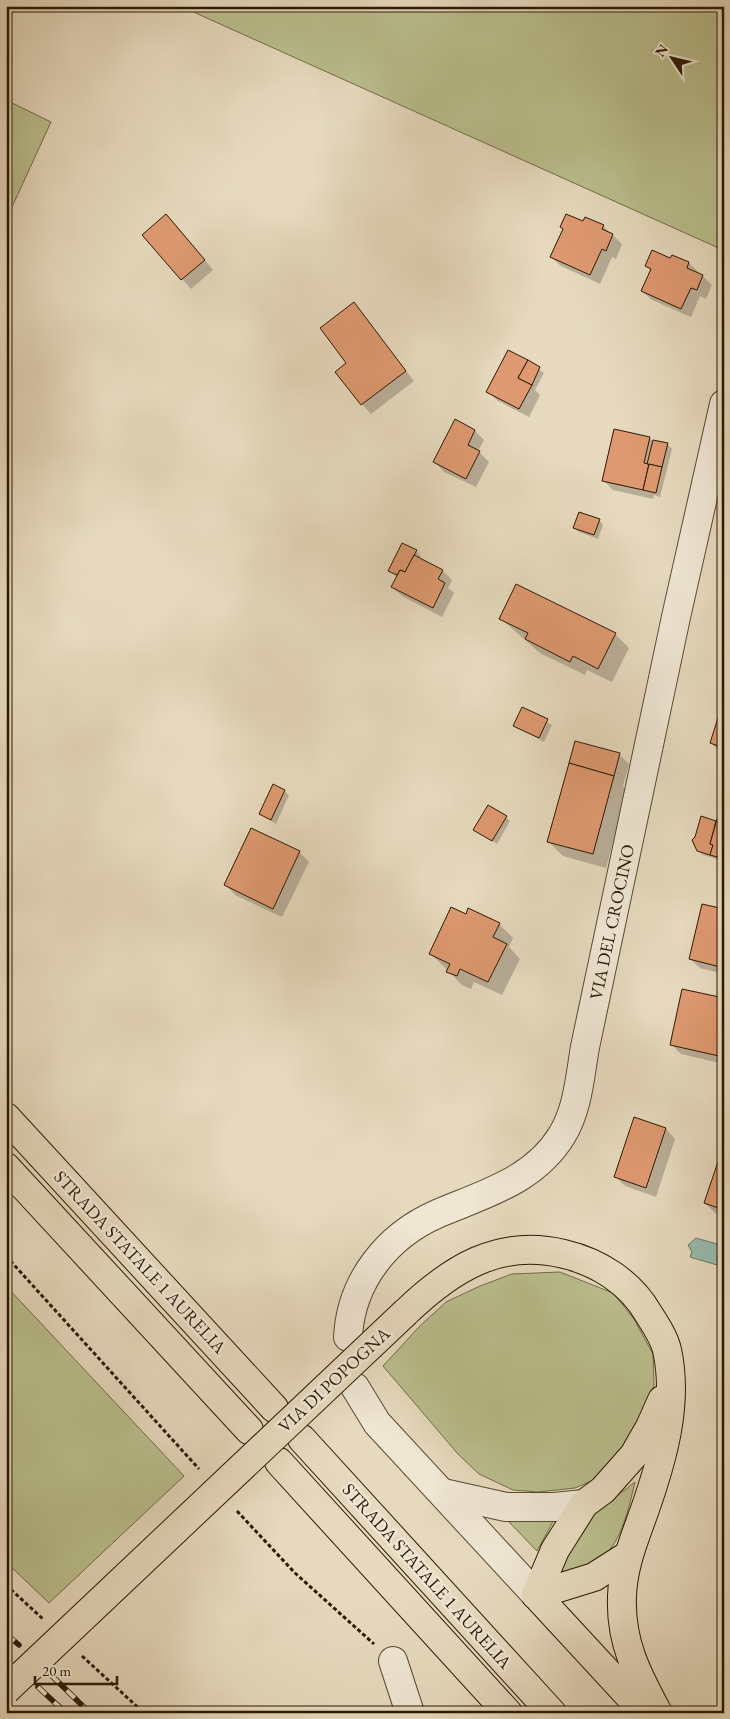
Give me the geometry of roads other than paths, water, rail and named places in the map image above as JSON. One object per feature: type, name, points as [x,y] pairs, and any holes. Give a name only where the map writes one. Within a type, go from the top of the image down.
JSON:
[{"type":"main road","name":"STRADA STATALE 1 AURELIA","points":[[6,1117],[274,1408]]},
{"type":"main road","name":"STRADA STATALE 1 AURELIA","points":[[6,1167],[249,1430]]},
{"type":"main road","name":"VIA DI POPOGNA","points":[[6,1690],[406,1312],[449,1277],[469,1265],[494,1254],[534,1248],[574,1256],[603,1268],[625,1284],[645,1306],[666,1348],[671,1378],[668,1426],[645,1510],[627,1556],[622,1594],[624,1630],[634,1666],[658,1713]]},
{"type":"main road","points":[[536,1595],[555,1550],[584,1504],[603,1490],[634,1454],[650,1427],[671,1378]]},
{"type":"main road","name":"STRADA STATALE 1 AURELIA","points":[[302,1439],[552,1713]]},
{"type":"main road","name":"STRADA STATALE 1 AURELIA","points":[[279,1462],[508,1713]]},
{"type":"main road","points":[[536,1595],[594,1577],[627,1556]]},
{"type":"main road","points":[[536,1595],[645,1713]]},
{"type":"street","name":"VIA DEL CROCINO","points":[[348,1337],[351,1314],[358,1289],[368,1270],[386,1249],[398,1238],[426,1220],[502,1188],[537,1166],[563,1134],[577,1098],[585,1047],[719,449],[724,404]]},
{"type":"street","points":[[355,1387],[377,1423],[536,1595]]},
{"type":"street","points":[[443,1493],[506,1507],[554,1507],[584,1504]]},
{"type":"street","points":[[393,1661],[410,1713]]},
{"type":"railway","points":[[6,1634],[19,1645]]},
{"type":"railway","points":[[51,1675],[90,1713]]},
{"type":"railway","points":[[38,1687],[66,1713]]}]
